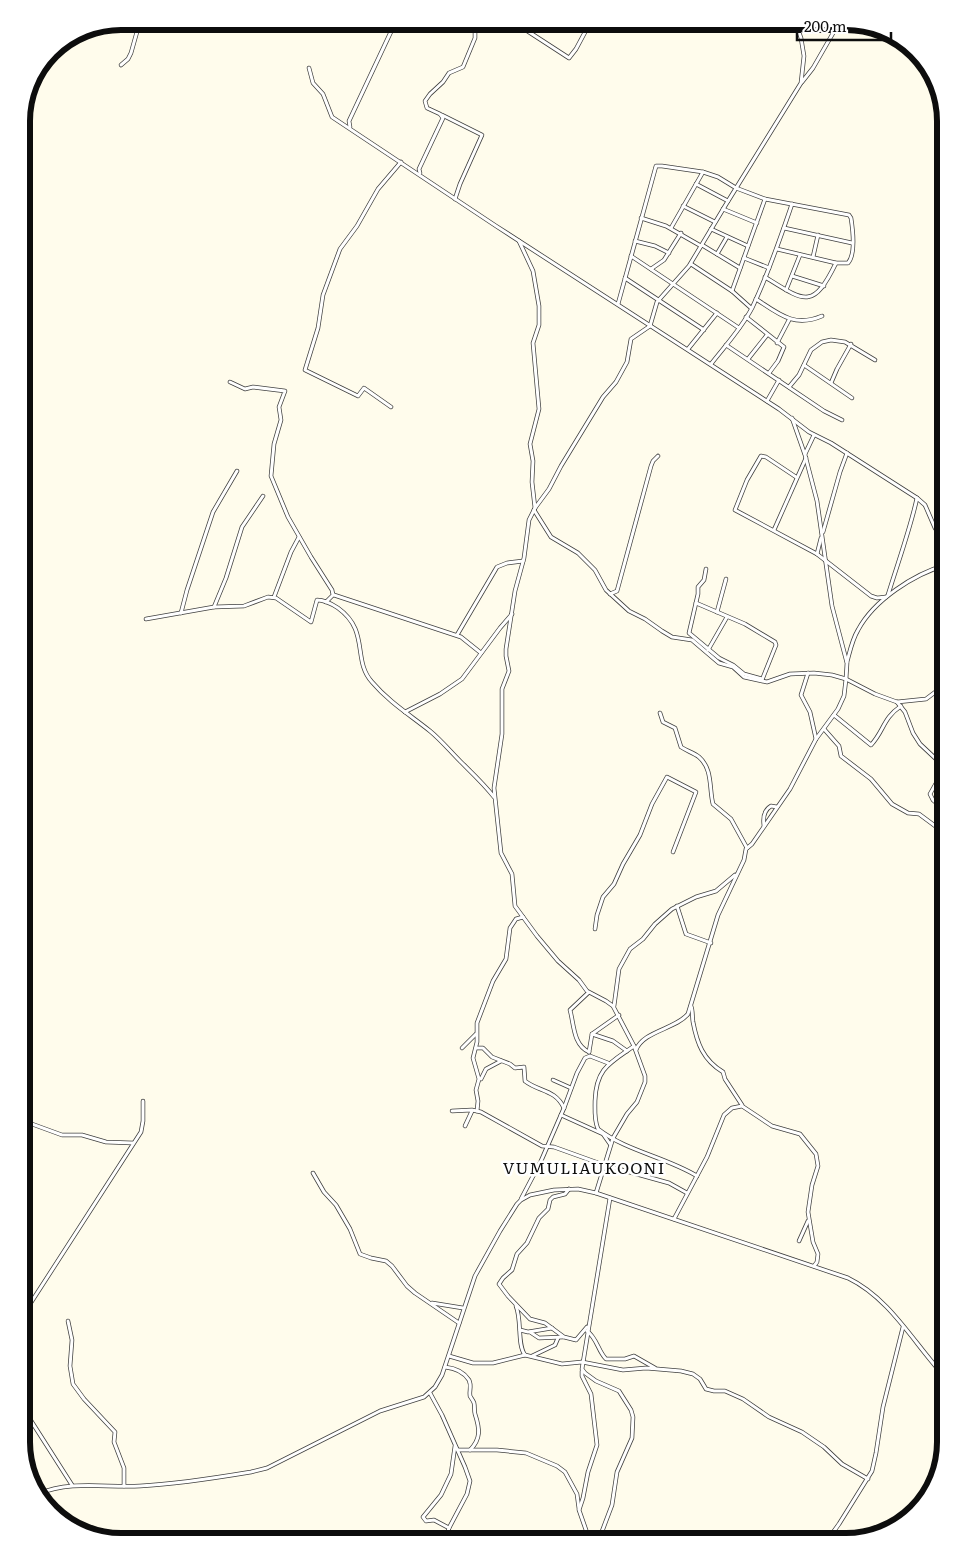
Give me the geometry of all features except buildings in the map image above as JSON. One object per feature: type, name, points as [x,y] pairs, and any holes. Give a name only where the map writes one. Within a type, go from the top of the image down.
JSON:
[{"type":"street","points":[[121,65],[132,53],[138,30]]},
{"type":"street","points":[[350,128],[349,121],[392,30]]},
{"type":"street","points":[[455,199],[482,135],[427,108],[425,101],[449,73],[463,67],[475,38],[475,30]]},
{"type":"street","points":[[528,30],[569,58],[586,30]]},
{"type":"street","points":[[798,30],[804,56],[801,83]]},
{"type":"street","points":[[596,1193],[610,1145],[627,1114],[636,1104],[645,1082],[644,1072],[635,1048],[619,1014],[613,1006],[588,992],[579,980],[558,961],[536,936],[515,906],[512,874],[501,853],[494,782],[502,734],[502,689],[509,671],[506,649],[527,531],[534,509],[549,490],[602,397],[611,389],[627,362],[631,339],[650,326],[658,300],[691,264],[723,209],[835,30]]},
{"type":"street","points":[[310,68],[313,83],[323,94],[332,117],[455,199],[711,364],[814,434],[917,498],[925,505],[937,531]]},
{"type":"street","points":[[420,174],[419,169],[443,122],[442,115]]},
{"type":"street","points":[[391,407],[364,388],[358,396],[305,370],[318,328],[323,296],[340,249],[358,226],[378,189],[400,162]]},
{"type":"street","points":[[618,304],[656,166],[703,172],[765,199],[848,215],[852,221],[850,261],[845,264],[777,249]]},
{"type":"street","points":[[671,228],[703,172]]},
{"type":"street","points":[[696,184],[728,201]]},
{"type":"street","points":[[732,291],[765,199]]},
{"type":"street","points":[[711,364],[751,309],[777,249],[792,204]]},
{"type":"street","points":[[684,206],[715,222]]},
{"type":"street","points":[[723,209],[757,223]]},
{"type":"street","points":[[641,218],[681,233],[740,268]]},
{"type":"street","points":[[784,228],[852,243]]},
{"type":"street","points":[[711,229],[748,246]]},
{"type":"street","points":[[651,269],[664,260],[681,233]]},
{"type":"street","points":[[813,258],[818,235]]},
{"type":"street","points":[[718,254],[727,237]]},
{"type":"street","points":[[519,240],[533,271],[539,306],[539,325],[533,343],[539,409],[530,444],[533,461],[532,486],[534,509],[551,537],[578,553],[595,570],[603,587],[629,611],[676,638],[689,639],[719,663],[733,668],[744,677],[762,680]]},
{"type":"street","points":[[635,241],[655,246],[669,253]]},
{"type":"street","points":[[786,290],[800,255]]},
{"type":"street","points":[[631,256],[739,328]]},
{"type":"street","points":[[744,258],[769,268]]},
{"type":"street","points":[[765,277],[796,296],[804,297],[818,293],[824,286],[836,263]]},
{"type":"street","points":[[691,264],[732,291],[748,303],[751,309]]},
{"type":"street","points":[[792,276],[824,286]]},
{"type":"street","points":[[625,278],[704,330]]},
{"type":"street","points":[[756,299],[789,320],[807,321],[822,316]]},
{"type":"street","points":[[688,349],[717,313]]},
{"type":"street","points":[[746,317],[784,347],[778,361],[769,373]]},
{"type":"street","points":[[777,343],[789,320]]},
{"type":"street","points":[[748,359],[767,335]]},
{"type":"street","points":[[790,387],[811,350],[822,342],[839,340],[851,344],[875,360]]},
{"type":"street","points":[[831,383],[837,368],[851,344]]},
{"type":"street","points":[[726,345],[824,411],[842,420]]},
{"type":"street","points":[[804,365],[852,398]]},
{"type":"street","points":[[767,401],[779,380]]},
{"type":"street","points":[[230,382],[245,389],[253,387],[285,391],[279,407],[281,420],[274,444],[271,476],[288,517],[334,595],[457,635],[481,653]]},
{"type":"street","points":[[792,418],[817,501],[834,619],[847,663]]},
{"type":"street","points":[[774,530],[814,434]]},
{"type":"street","points":[[817,554],[840,472],[847,454]]},
{"type":"street","points":[[610,594],[617,591],[651,466],[658,456]]},
{"type":"street","points":[[796,477],[766,457],[761,456],[738,498],[735,510],[817,554],[871,596],[877,598],[887,596]]},
{"type":"street","points":[[181,613],[213,512],[237,471]]},
{"type":"street","points":[[214,607],[226,578],[242,526],[263,496]]},
{"type":"street","points":[[887,596],[902,548],[908,536],[917,498]]},
{"type":"street","points":[[274,597],[291,552],[299,537]]},
{"type":"street","points":[[457,635],[497,567],[507,563],[523,561]]},
{"type":"street","points":[[706,568],[704,580],[698,587],[689,633],[708,650],[744,674],[769,682],[790,674],[832,675],[846,679],[875,694],[897,702],[901,706],[913,733],[920,744],[936,759],[937,765]]},
{"type":"street","points":[[697,1176],[672,1163],[613,1138],[598,1128],[595,1116],[597,1083],[602,1071],[609,1062],[635,1048],[650,1036],[681,1021],[688,1014],[718,915],[744,860],[747,848],[752,844],[790,789],[816,739],[834,715],[844,696],[847,663],[858,630],[873,610],[887,596],[919,575],[937,568]]},
{"type":"street","points":[[717,612],[726,579]]},
{"type":"street","points":[[326,602],[334,595]]},
{"type":"street","points":[[146,619],[214,607],[244,606],[268,597],[274,597],[311,622],[317,600],[326,602],[350,619],[359,638],[362,660],[367,676],[392,703],[443,742],[495,797]]},
{"type":"street","points":[[696,603],[750,627],[776,642],[762,680]]},
{"type":"street","points":[[404,712],[440,694],[462,679],[512,614]]},
{"type":"street","points":[[708,650],[727,617]]},
{"type":"street","points":[[765,672],[768,677],[774,679]]},
{"type":"street","points":[[808,673],[801,693],[812,720],[816,739]]},
{"type":"street","points":[[897,702],[926,699],[937,691]]},
{"type":"street","points":[[834,715],[871,745],[879,735],[888,716],[901,706]]},
{"type":"street","points":[[660,713],[663,722],[673,726],[676,730],[681,747],[699,757],[704,763],[709,774],[713,804],[730,819],[747,848]]},
{"type":"street","points":[[824,729],[839,746],[841,756],[871,779],[892,804],[908,813],[919,814],[937,827]]},
{"type":"street","points":[[595,928],[603,897],[614,884],[622,864],[640,835],[652,804],[667,777],[696,792],[673,852]]},
{"type":"street","points":[[937,782],[930,794],[937,803]]},
{"type":"street","points":[[764,826],[764,816],[767,809],[771,806],[777,807]]},
{"type":"street","points":[[613,1006],[619,969],[630,949],[643,939],[658,920],[677,906],[696,897],[716,891],[738,873]]},
{"type":"street","points":[[677,906],[686,934],[711,943]]},
{"type":"street","points":[[480,1082],[473,1058],[476,1048],[477,1023],[495,976],[506,959],[510,928],[516,919],[523,917]]},
{"type":"street","points":[[588,992],[570,1010],[578,1041],[582,1049],[588,1054],[609,1062]]},
{"type":"street","points":[[691,1006],[693,1022],[703,1054],[712,1065],[723,1072],[725,1079],[742,1106],[772,1126],[800,1134],[813,1149],[818,1166],[810,1196],[809,1220],[818,1254],[817,1262],[814,1266]]},
{"type":"street","points":[[44,1492],[72,1486],[141,1486],[231,1475],[267,1468],[380,1411],[395,1405],[416,1401],[430,1393],[445,1367],[475,1276],[506,1220],[521,1200],[547,1147],[562,1115],[577,1073],[588,1054],[592,1034],[619,1014]]},
{"type":"street","points":[[462,1048],[477,1034]]},
{"type":"street","points":[[592,1034],[613,1041],[627,1051]]},
{"type":"street","points":[[476,1048],[483,1048],[492,1056],[515,1068],[524,1067],[525,1081],[541,1090],[552,1093],[564,1108]]},
{"type":"street","points":[[465,1126],[475,1110],[478,1101],[476,1090],[486,1069],[502,1061]]},
{"type":"street","points":[[553,1080],[571,1088]]},
{"type":"street","points":[[30,1304],[120,1166],[142,1127],[143,1102]]},
{"type":"street","points":[[674,1219],[712,1147],[724,1115],[732,1108],[742,1106]]},
{"type":"street","points":[[452,1111],[475,1110],[538,1144],[554,1147],[604,1165],[669,1183],[687,1193]]},
{"type":"street","points":[[562,1115],[603,1134],[610,1145]]},
{"type":"street","points":[[30,1123],[62,1135],[82,1135],[106,1142],[133,1143]]},
{"type":"street","points":[[313,1173],[344,1217],[360,1254],[386,1261],[408,1286],[459,1323]]},
{"type":"street","points":[[521,1200],[540,1192],[569,1189],[596,1193],[848,1278],[882,1301],[937,1367]]},
{"type":"street","points":[[564,1338],[540,1321],[530,1319],[500,1286],[500,1282],[512,1270],[517,1254],[528,1243],[539,1218],[549,1208],[550,1200],[553,1197],[565,1194],[569,1189]]},
{"type":"street","points":[[579,1510],[587,1476],[598,1445],[591,1394],[582,1376],[582,1362],[610,1198]]},
{"type":"street","points":[[800,1241],[809,1220]]},
{"type":"street","points":[[430,1303],[464,1308]]},
{"type":"street","points":[[515,1303],[519,1315],[521,1349],[525,1355]]},
{"type":"street","points":[[68,1321],[72,1340],[70,1366],[73,1384],[84,1399],[115,1432],[114,1442],[124,1468],[124,1486]]},
{"type":"street","points":[[832,1533],[868,1479],[874,1465],[883,1407],[903,1327]]},
{"type":"street","points":[[520,1330],[530,1332],[552,1328]]},
{"type":"street","points":[[530,1332],[539,1338],[576,1340],[587,1329]]},
{"type":"street","points":[[587,1329],[606,1358],[625,1359],[634,1356],[660,1370]]},
{"type":"street","points":[[532,1356],[555,1345],[558,1338]]},
{"type":"street","points":[[449,1356],[473,1363],[493,1363],[525,1355],[562,1364],[582,1362],[623,1370],[646,1368],[693,1374],[700,1378],[706,1388],[714,1391],[725,1391],[742,1399],[759,1412],[812,1438],[842,1464],[868,1479]]},
{"type":"street","points":[[445,1367],[459,1371],[467,1378],[470,1385],[470,1397],[474,1403],[480,1432],[476,1444],[470,1450]]},
{"type":"street","points":[[582,1370],[596,1381],[620,1391],[633,1417],[632,1438],[618,1472],[612,1505],[601,1533]]},
{"type":"street","points":[[430,1393],[458,1450],[468,1475],[470,1486],[447,1533]]},
{"type":"street","points":[[30,1419],[72,1486]]},
{"type":"street","points":[[449,1528],[433,1520],[425,1520],[423,1517],[441,1495],[451,1474],[455,1444]]},
{"type":"street","points":[[458,1450],[497,1450],[526,1453],[557,1466],[565,1472],[577,1494],[585,1533]]},
{"type":"district","name":"VUMULIAUKOONI","points":[[584,1168]]}]
